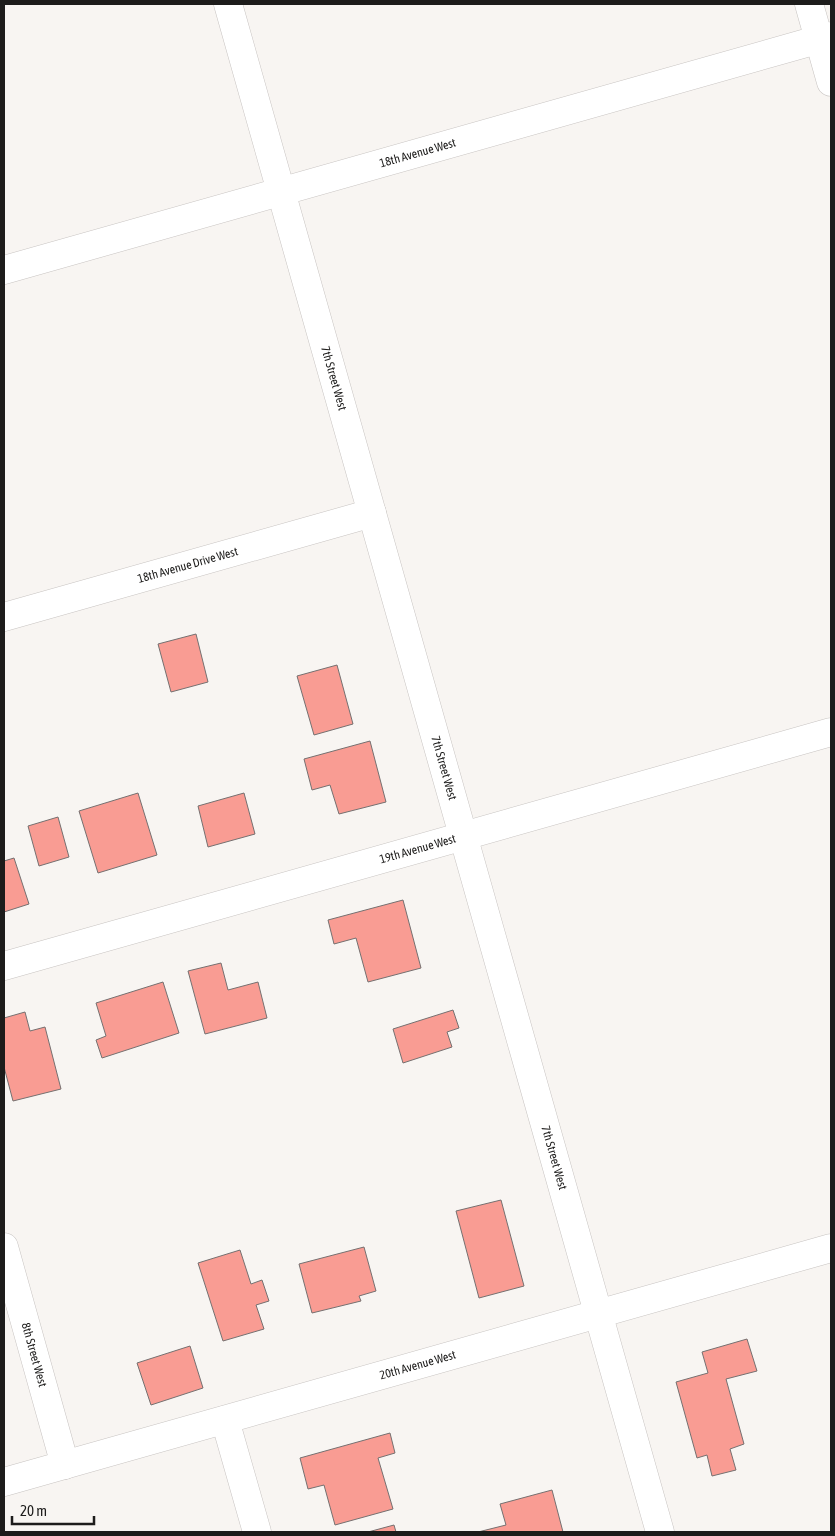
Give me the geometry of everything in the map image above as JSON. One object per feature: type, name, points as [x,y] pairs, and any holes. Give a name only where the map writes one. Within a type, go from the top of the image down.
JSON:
[{"type":"street","name":"7th Street West","points":[[228,4],[660,1532]]},
{"type":"street","points":[[809,4],[825,38],[831,82]]},
{"type":"street","name":"18th Avenue West","points":[[4,270],[825,38]]},
{"type":"street","name":"18th Avenue Drive West","points":[[4,617],[372,513]]},
{"type":"street","name":"19th Avenue West","points":[[4,966],[831,732]]},
{"type":"street","name":"8th Street West","points":[[4,1247],[65,1465]]},
{"type":"street","name":"20th Avenue West","points":[[4,1482],[831,1248]]},
{"type":"street","points":[[225,1420],[257,1532]]},
{"type":"building","points":[[196,634],[208,682],[171,692],[158,644]]},
{"type":"building","points":[[337,665],[353,724],[314,735],[297,676]]},
{"type":"building","points":[[370,741],[386,802],[339,814],[330,785],[312,790],[304,759]]},
{"type":"building","points":[[138,793],[157,855],[98,873],[79,811]]},
{"type":"building","points":[[244,793],[255,834],[208,847],[198,806]]},
{"type":"building","points":[[58,817],[69,857],[39,866],[28,826]]},
{"type":"building","points":[[14,858],[29,904],[4,912],[4,861]]},
{"type":"building","points":[[403,900],[421,968],[368,982],[356,938],[334,944],[328,920]]},
{"type":"building","points":[[221,963],[228,990],[258,982],[267,1018],[205,1034],[188,971]]},
{"type":"building","points":[[163,982],[179,1033],[102,1058],[96,1040],[106,1036],[96,1003]]},
{"type":"building","points":[[453,1010],[459,1028],[447,1032],[452,1047],[403,1063],[393,1029]]},
{"type":"building","points":[[25,1012],[30,1031],[45,1027],[61,1089],[13,1101],[4,1067],[4,1018]]},
{"type":"building","points":[[501,1200],[524,1286],[479,1298],[456,1211]]},
{"type":"building","points":[[364,1247],[376,1291],[359,1296],[361,1301],[312,1313],[299,1264]]},
{"type":"building","points":[[240,1250],[251,1284],[262,1280],[269,1301],[256,1305],[264,1329],[223,1341],[198,1263]]},
{"type":"building","points":[[747,1339],[757,1371],[726,1379],[744,1444],[730,1449],[736,1470],[712,1476],[707,1455],[697,1458],[676,1382],[708,1373],[702,1352]]},
{"type":"building","points":[[190,1346],[203,1388],[151,1405],[137,1363]]},
{"type":"building","points":[[390,1433],[395,1453],[378,1458],[393,1509],[335,1525],[324,1485],[308,1489],[300,1458]]},
{"type":"building","points":[[552,1490],[563,1532],[478,1532],[506,1525],[500,1504]]},
{"type":"building","points":[[394,1525],[396,1532],[368,1532]]}]
